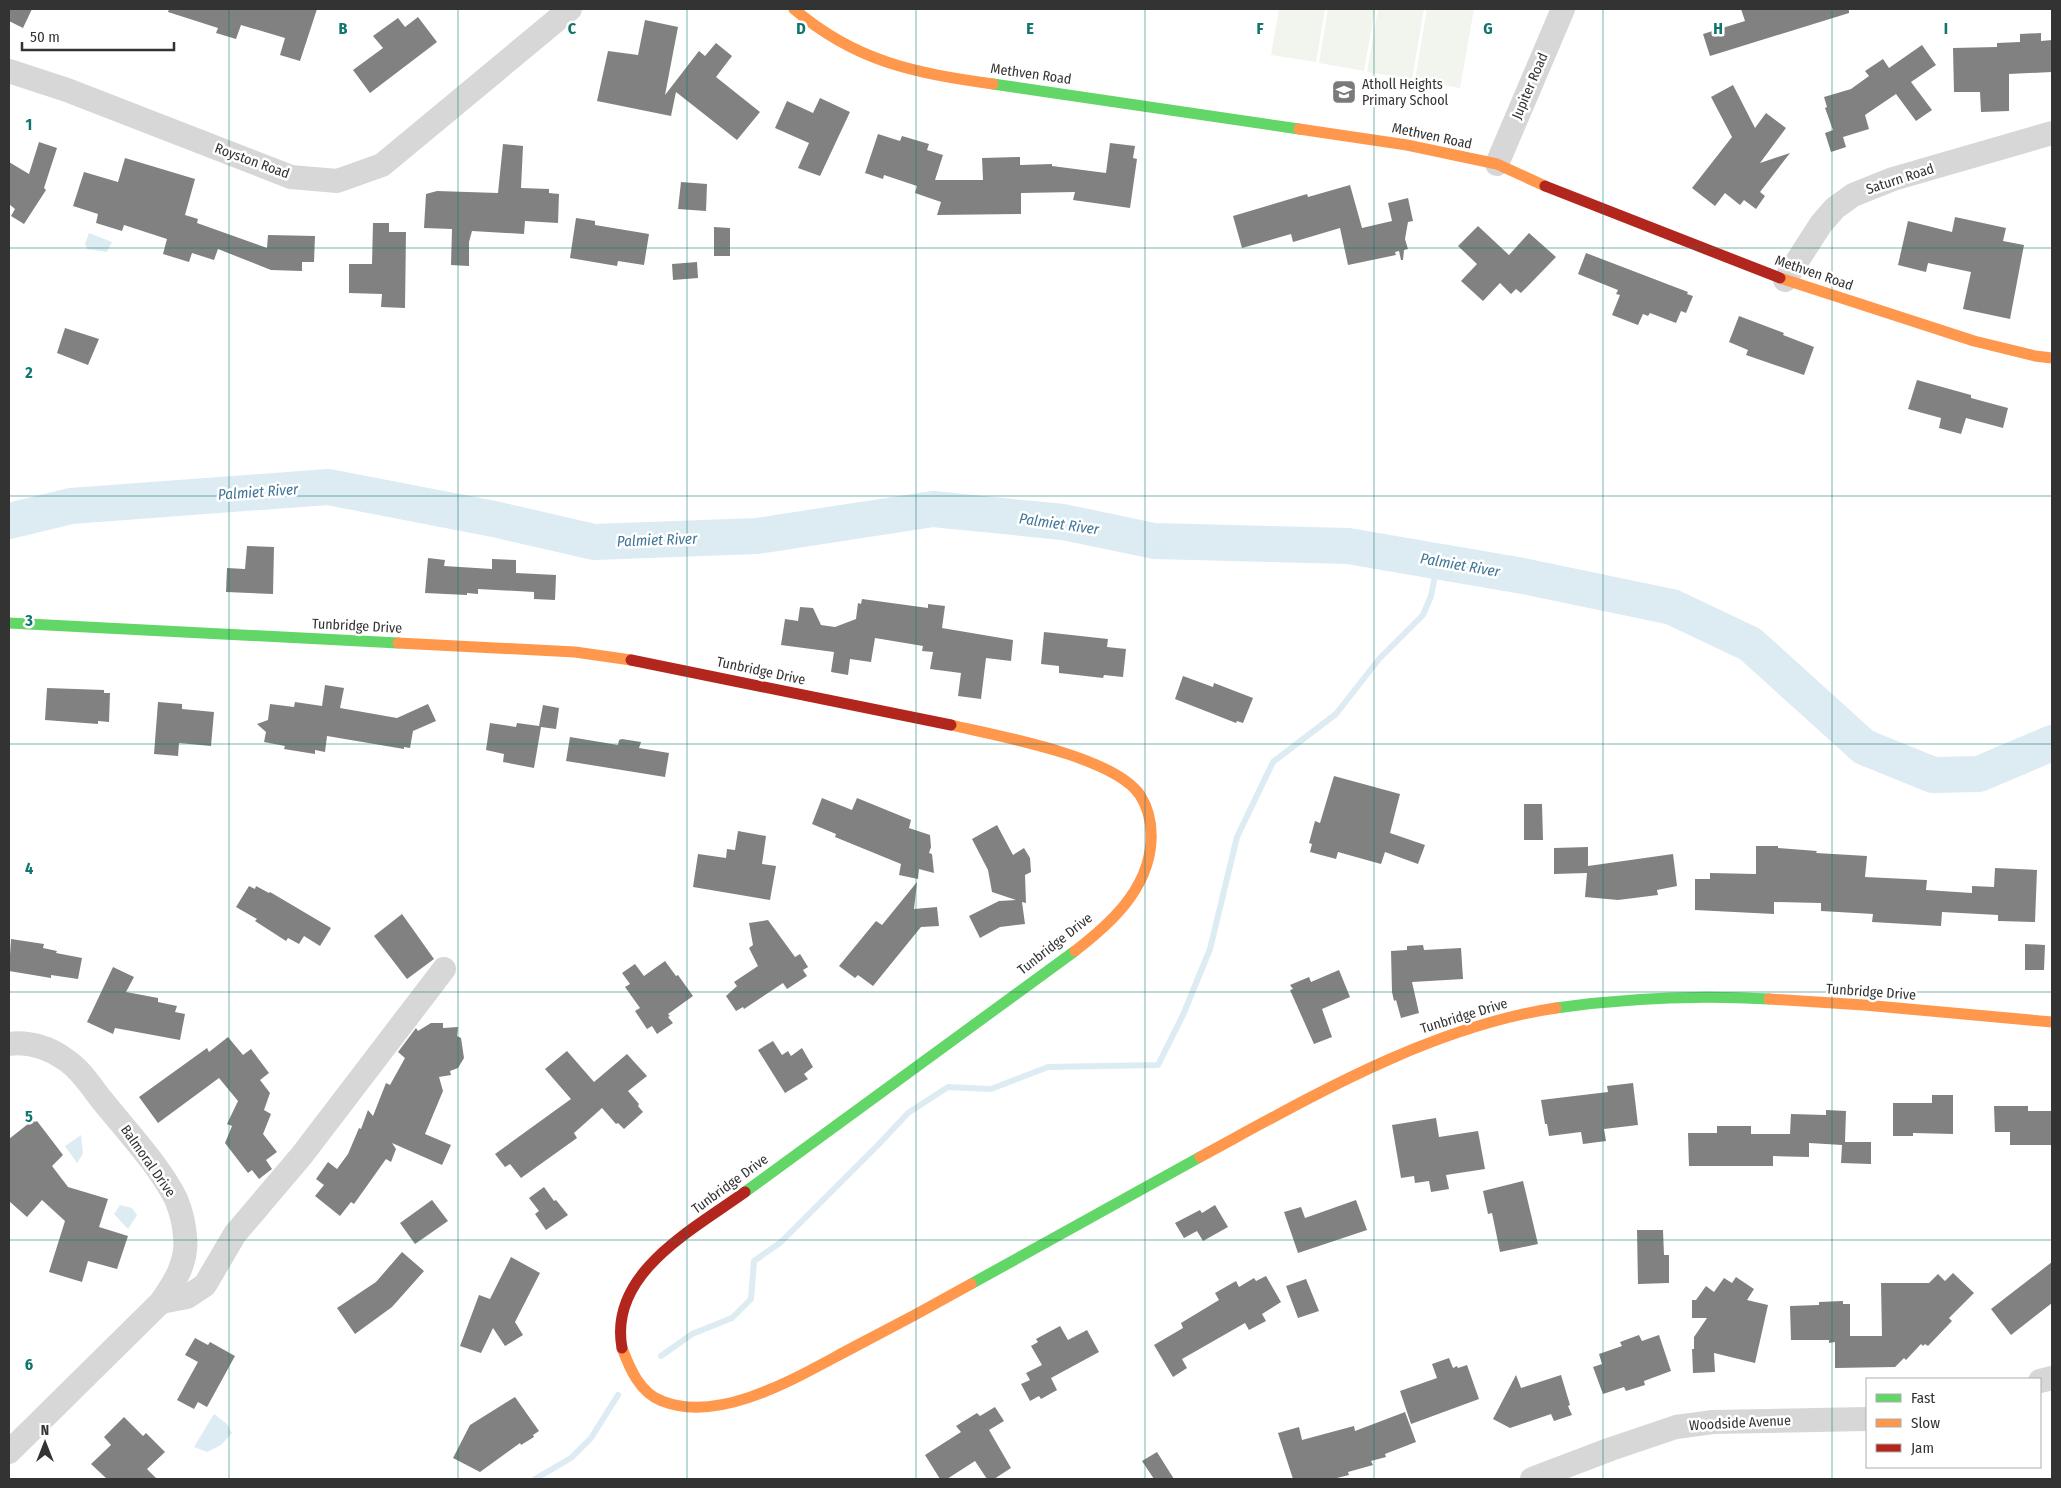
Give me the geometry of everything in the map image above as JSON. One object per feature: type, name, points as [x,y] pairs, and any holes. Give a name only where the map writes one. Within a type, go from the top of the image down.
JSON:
[{"type":"street","name":"Royston Road","points":[[9,71],[68,90],[291,177],[337,181],[382,165],[570,9]]},
{"type":"street","name":"Methven Road","points":[[794,9],[841,44],[897,68],[931,75],[1407,145],[1497,164],[1586,202],[1785,280],[1974,341],[2035,356],[2052,358]]},
{"type":"street","name":"Jupiter Road","points":[[1497,164],[1563,9]]},
{"type":"street","name":"Saturn Road","points":[[1785,280],[1821,224],[1836,208],[1853,195],[1893,179],[2052,132]]},
{"type":"street","name":"Tunbridge Drive","points":[[9,623],[566,652],[634,660],[999,736],[1093,762],[1115,773],[1131,784],[1142,797],[1147,807],[1151,830],[1151,849],[1146,872],[1136,889],[1119,910],[1095,934],[973,1026],[668,1248],[636,1282],[626,1299],[620,1318],[623,1354],[631,1372],[642,1388],[660,1400],[681,1405],[704,1406],[728,1402],[752,1396],[791,1379],[897,1325],[1283,1112],[1415,1047],[1508,1017],[1551,1008],[1598,1003],[1747,997],[2052,1022]]},
{"type":"street","points":[[161,1302],[187,1297],[205,1285],[235,1234],[302,1154],[444,969]]},
{"type":"street","name":"Balmoral Drive","points":[[9,1044],[34,1045],[55,1052],[75,1066],[128,1131],[163,1178],[176,1200],[182,1218],[185,1238],[184,1257],[175,1282],[161,1302],[9,1452]]},
{"type":"street","name":"Woodside Avenue","points":[[1532,1479],[1676,1427],[1713,1422],[1866,1419]]},
{"type":"shaded area","points":[[1279,9],[1325,9],[1316,62],[1271,55]]},
{"type":"shaded area","points":[[1328,9],[1375,9],[1364,71],[1319,63]]},
{"type":"shaded area","points":[[1378,9],[1424,9],[1412,79],[1367,72]]},
{"type":"shaded area","points":[[1427,9],[1474,9],[1460,88],[1415,80]]},
{"type":"shaded area","points":[[89,233],[112,242],[107,252],[87,249],[85,244]]},
{"type":"shaded area","points":[[81,1135],[83,1154],[77,1163],[65,1146]]},
{"type":"shaded area","points":[[120,1205],[132,1208],[137,1215],[128,1229],[114,1214]]},
{"type":"shaded area","points":[[214,1414],[227,1424],[232,1433],[221,1445],[207,1452],[194,1447]]},
{"type":"building","points":[[9,9],[32,9],[23,28],[9,21]]},
{"type":"building","points":[[169,9],[317,9],[300,61],[280,55],[285,38],[241,25],[236,39],[216,33],[218,28],[168,12]]},
{"type":"building","points":[[1741,9],[1849,9],[1849,13],[1710,56],[1703,34],[1745,21]]},
{"type":"building","points":[[418,17],[437,42],[370,93],[353,70],[383,48],[373,36],[398,18],[405,27]]},
{"type":"building","points":[[645,20],[678,27],[665,95],[699,51],[705,56],[716,43],[732,56],[716,77],[760,112],[737,140],[676,92],[671,116],[597,101],[608,51],[638,55]]},
{"type":"building","points":[[2041,33],[2041,41],[2052,40],[2052,72],[2009,74],[2009,111],[1981,112],[1980,92],[1954,92],[1953,48],[1997,47],[1997,43],[2020,42],[2020,34]]},
{"type":"building","points":[[1922,45],[1936,65],[1911,82],[1932,110],[1916,121],[1896,94],[1865,115],[1869,129],[1843,137],[1846,147],[1831,152],[1825,133],[1833,130],[1825,108],[1827,107],[1824,97],[1851,89],[1869,76],[1865,71],[1883,59],[1889,68]]},
{"type":"building","points":[[1733,85],[1755,128],[1766,113],[1786,128],[1760,163],[1790,153],[1760,192],[1765,196],[1756,209],[1744,200],[1740,205],[1725,193],[1715,206],[1692,188],[1732,137],[1711,97]]},
{"type":"building","points":[[820,98],[850,112],[820,176],[798,168],[809,143],[775,128],[787,101],[813,113]]},
{"type":"building","points":[[878,134],[900,141],[902,136],[929,144],[927,150],[943,155],[935,180],[983,180],[982,158],[1020,157],[1020,165],[1052,164],[1052,166],[1106,173],[1110,143],[1135,146],[1133,158],[1137,159],[1130,208],[1073,200],[1075,192],[1021,193],[1021,214],[937,215],[941,202],[915,193],[917,186],[884,175],[883,179],[865,173]]},
{"type":"building","points":[[39,142],[57,148],[44,188],[46,190],[24,224],[11,216],[15,209],[9,204],[9,162],[29,174]]},
{"type":"building","points":[[503,144],[523,146],[521,188],[549,189],[549,193],[559,194],[558,223],[525,221],[524,234],[472,231],[469,242],[469,266],[451,265],[452,229],[424,228],[426,194],[437,191],[498,193]]},
{"type":"building","points":[[125,158],[195,179],[185,215],[198,219],[197,223],[267,248],[268,235],[315,236],[314,262],[302,262],[302,271],[271,270],[218,249],[214,260],[192,253],[189,262],[163,254],[167,239],[124,225],[122,231],[96,223],[98,214],[73,206],[84,172],[118,182]]},
{"type":"building","points":[[681,182],[707,184],[706,211],[678,209]]},
{"type":"building","points":[[1350,185],[1362,228],[1392,221],[1388,203],[1408,198],[1413,221],[1408,222],[1405,239],[1408,249],[1404,250],[1403,260],[1401,260],[1399,251],[1395,252],[1396,255],[1348,265],[1340,228],[1293,242],[1291,234],[1242,248],[1233,216],[1307,194],[1308,197]]},
{"type":"building","points":[[1955,217],[2006,228],[2003,241],[2024,245],[2010,319],[1963,309],[1971,272],[1928,263],[1926,272],[1898,265],[1908,221],[1952,232]]},
{"type":"building","points":[[576,218],[595,221],[595,225],[649,234],[644,265],[618,261],[617,266],[570,258]]},
{"type":"building","points":[[373,223],[389,223],[389,232],[406,232],[405,308],[381,307],[382,294],[349,293],[349,264],[372,264]]},
{"type":"building","points":[[1478,226],[1509,255],[1529,233],[1556,257],[1521,293],[1516,289],[1511,294],[1500,283],[1483,301],[1461,281],[1477,264],[1458,246]]},
{"type":"building","points":[[714,227],[730,228],[730,256],[714,256]]},
{"type":"building","points":[[1586,253],[1688,292],[1687,294],[1693,296],[1686,313],[1681,311],[1676,323],[1650,313],[1648,316],[1643,314],[1638,325],[1612,315],[1620,295],[1616,294],[1618,290],[1578,274]]},
{"type":"building","points":[[697,262],[698,278],[673,280],[672,264]]},
{"type":"building","points":[[1739,316],[1814,347],[1804,375],[1746,355],[1748,350],[1729,342]]},
{"type":"building","points":[[65,328],[99,339],[88,365],[57,353]]},
{"type":"building","points":[[1917,380],[1971,395],[1971,398],[2008,408],[2003,428],[1966,418],[1961,434],[1939,428],[1941,418],[1908,409]]},
{"type":"building","points":[[247,546],[274,547],[273,594],[226,592],[227,568],[245,569]]},
{"type":"building","points":[[428,558],[445,560],[444,566],[492,569],[492,559],[516,560],[516,573],[556,575],[555,600],[534,599],[534,592],[478,589],[478,594],[467,593],[467,595],[425,593]]},
{"type":"building","points":[[862,599],[928,608],[928,604],[945,606],[942,628],[1013,640],[1011,661],[986,658],[981,699],[958,696],[961,673],[930,669],[933,652],[922,651],[923,646],[875,638],[871,662],[850,659],[848,675],[831,672],[834,652],[781,645],[785,619],[798,621],[800,607],[813,608],[821,625],[835,627],[856,619],[858,603],[861,604]]},
{"type":"building","points":[[1044,632],[1108,639],[1107,647],[1126,649],[1123,677],[1104,675],[1103,678],[1059,673],[1059,666],[1041,664]]},
{"type":"building","points":[[1183,676],[1213,687],[1214,683],[1253,698],[1243,723],[1237,721],[1236,723],[1175,699]]},
{"type":"building","points":[[325,685],[344,688],[340,708],[397,718],[428,704],[436,721],[413,731],[410,748],[404,747],[404,749],[327,736],[325,752],[315,750],[315,754],[284,749],[285,746],[264,742],[266,732],[257,724],[268,720],[270,704],[294,707],[295,702],[322,706]]},
{"type":"building","points":[[47,688],[104,690],[104,693],[110,693],[109,722],[98,721],[98,724],[45,720]]},
{"type":"building","points":[[158,702],[182,704],[182,709],[214,712],[211,746],[179,743],[178,756],[154,754]]},
{"type":"building","points":[[543,705],[559,708],[556,729],[541,727],[534,768],[503,762],[504,754],[486,750],[490,723],[516,727],[517,723],[539,726]]},
{"type":"building","points":[[570,737],[618,745],[619,740],[622,739],[641,742],[639,748],[669,753],[665,777],[566,761]]},
{"type":"building","points":[[1334,776],[1400,794],[1390,833],[1425,845],[1418,864],[1385,852],[1381,864],[1338,852],[1336,859],[1310,852],[1312,844],[1309,843],[1315,821],[1320,823]]},
{"type":"building","points":[[822,798],[852,810],[857,798],[911,820],[909,828],[930,835],[931,847],[929,853],[932,854],[934,873],[919,869],[918,879],[899,875],[901,864],[835,837],[836,834],[812,824]]},
{"type":"building","points":[[1524,804],[1542,804],[1543,840],[1524,840]]},
{"type":"building","points":[[997,825],[1013,855],[1024,848],[1030,858],[1031,872],[1025,875],[1026,903],[1022,902],[1025,924],[1000,927],[980,938],[969,916],[999,901],[1016,900],[992,892],[988,870],[972,839]]},
{"type":"building","points":[[738,831],[766,836],[762,864],[776,866],[770,900],[693,887],[698,854],[726,858],[727,849],[735,850]]},
{"type":"building","points":[[1756,846],[1778,846],[1778,848],[1817,851],[1816,853],[1867,856],[1865,877],[1927,880],[1926,890],[1972,893],[1972,886],[1994,887],[1995,868],[2037,870],[2035,922],[1998,921],[1998,915],[1942,912],[1941,926],[1872,922],[1873,914],[1821,911],[1821,903],[1774,902],[1774,914],[1695,910],[1695,879],[1710,879],[1710,873],[1756,874]]},
{"type":"building","points":[[1588,847],[1588,866],[1673,854],[1677,886],[1657,890],[1658,895],[1618,900],[1585,897],[1587,873],[1554,874],[1554,848]]},
{"type":"building","points":[[917,882],[914,909],[937,907],[939,926],[921,927],[873,986],[858,975],[855,978],[839,966],[876,921],[882,925]]},
{"type":"building","points":[[249,886],[255,889],[256,886],[270,892],[331,928],[320,946],[304,936],[299,944],[288,938],[286,941],[255,921],[257,919],[236,907]]},
{"type":"building","points":[[402,914],[434,959],[407,979],[374,936]]},
{"type":"building","points":[[768,920],[795,957],[800,954],[808,967],[803,970],[807,976],[787,989],[783,983],[744,1009],[743,1007],[736,1011],[726,996],[737,986],[734,982],[758,966],[749,948],[753,945],[749,923]]},
{"type":"building","points":[[11,939],[44,944],[43,948],[57,951],[56,953],[82,958],[78,979],[51,975],[51,978],[9,971]]},
{"type":"building","points":[[2025,944],[2045,945],[2044,970],[2025,970]]},
{"type":"building","points":[[1423,945],[1424,950],[1461,948],[1463,979],[1412,982],[1419,1013],[1401,1018],[1392,992],[1391,951],[1407,950],[1407,946]]},
{"type":"building","points":[[665,961],[693,996],[668,1014],[673,1023],[657,1034],[652,1026],[647,1029],[635,1011],[640,1008],[625,987],[630,984],[622,973],[635,964],[644,976]]},
{"type":"building","points":[[113,967],[134,977],[126,992],[158,998],[158,1002],[177,1006],[175,1012],[185,1014],[180,1040],[115,1028],[113,1034],[87,1022]]},
{"type":"building","points":[[1339,970],[1350,997],[1322,1009],[1332,1037],[1314,1044],[1290,990],[1293,989],[1290,985],[1309,977],[1311,982]]},
{"type":"building","points":[[431,1023],[443,1023],[443,1028],[458,1027],[457,1036],[461,1038],[464,1058],[458,1068],[450,1071],[451,1075],[439,1077],[443,1091],[425,1134],[451,1145],[442,1165],[392,1143],[396,1149],[391,1162],[386,1159],[354,1204],[351,1202],[340,1216],[315,1196],[324,1185],[316,1179],[328,1162],[337,1169],[348,1154],[368,1110],[373,1116],[386,1083],[390,1085],[405,1058],[398,1052],[416,1028],[418,1031]]},
{"type":"building","points":[[228,1037],[243,1055],[251,1049],[269,1073],[260,1080],[270,1093],[264,1110],[271,1114],[263,1134],[277,1152],[266,1160],[272,1169],[259,1179],[252,1170],[248,1173],[225,1143],[232,1126],[227,1124],[238,1101],[219,1078],[158,1123],[139,1097],[207,1048],[209,1052]]},
{"type":"building","points":[[773,1041],[782,1055],[788,1051],[791,1056],[802,1048],[813,1067],[804,1074],[808,1079],[785,1093],[758,1050]]},
{"type":"building","points":[[567,1051],[594,1082],[627,1054],[647,1076],[628,1091],[643,1112],[624,1129],[618,1123],[616,1124],[602,1108],[574,1133],[577,1138],[521,1178],[510,1164],[505,1167],[495,1154],[571,1099],[545,1069]]},
{"type":"building","points":[[1633,1083],[1638,1125],[1604,1129],[1606,1141],[1583,1144],[1581,1132],[1549,1136],[1541,1100],[1608,1092],[1607,1086]]},
{"type":"building","points":[[1932,1095],[1953,1095],[1953,1134],[1913,1133],[1913,1136],[1893,1136],[1893,1103],[1932,1103]]},
{"type":"building","points":[[1994,1106],[2028,1106],[2028,1111],[2051,1111],[2051,1145],[2010,1145],[2010,1132],[1995,1132]]},
{"type":"building","points":[[1826,1110],[1846,1111],[1845,1142],[1871,1142],[1871,1164],[1841,1163],[1842,1145],[1809,1143],[1809,1157],[1773,1156],[1773,1166],[1689,1166],[1688,1133],[1717,1133],[1717,1126],[1751,1126],[1751,1134],[1790,1134],[1791,1114],[1826,1115]]},
{"type":"building","points":[[1436,1118],[1439,1137],[1478,1131],[1485,1169],[1446,1175],[1449,1189],[1431,1192],[1429,1181],[1415,1183],[1414,1176],[1401,1178],[1392,1125]]},
{"type":"building","points":[[33,1120],[37,1121],[63,1155],[52,1166],[68,1187],[108,1199],[99,1227],[128,1236],[117,1269],[88,1261],[82,1282],[49,1272],[65,1221],[42,1200],[27,1217],[9,1201],[9,1139]]},
{"type":"building","points":[[1523,1181],[1538,1244],[1500,1252],[1492,1213],[1488,1214],[1483,1191]]},
{"type":"building","points":[[544,1187],[554,1201],[556,1200],[568,1215],[546,1230],[535,1214],[539,1211],[529,1198]]},
{"type":"building","points":[[432,1200],[448,1221],[415,1244],[400,1223]]},
{"type":"building","points":[[1356,1200],[1367,1230],[1298,1253],[1284,1212],[1301,1207],[1305,1218]]},
{"type":"building","points":[[1215,1205],[1228,1227],[1203,1241],[1197,1231],[1184,1238],[1175,1223],[1200,1210],[1202,1213]]},
{"type":"building","points":[[1637,1230],[1663,1230],[1664,1255],[1669,1255],[1669,1283],[1638,1284]]},
{"type":"building","points":[[402,1252],[424,1271],[392,1307],[355,1334],[337,1308],[376,1282]]},
{"type":"building","points":[[511,1257],[540,1273],[515,1322],[523,1335],[505,1346],[493,1328],[481,1353],[460,1346],[479,1295],[490,1299]]},
{"type":"building","points":[[2052,1262],[2052,1303],[2011,1335],[1991,1309]]},
{"type":"building","points":[[1953,1273],[1974,1293],[1949,1318],[1952,1321],[1928,1346],[1921,1344],[1906,1360],[1904,1358],[1895,1367],[1835,1368],[1835,1342],[1829,1343],[1829,1340],[1791,1340],[1790,1306],[1819,1305],[1819,1302],[1843,1301],[1843,1304],[1850,1304],[1850,1336],[1882,1336],[1881,1283],[1929,1283],[1938,1274],[1945,1281]]},
{"type":"building","points":[[1266,1276],[1281,1302],[1262,1314],[1266,1321],[1249,1330],[1245,1323],[1182,1359],[1187,1368],[1173,1377],[1154,1345],[1183,1328],[1181,1323],[1219,1300],[1215,1293],[1236,1281],[1239,1287],[1254,1278],[1256,1281]]},
{"type":"building","points":[[1736,1277],[1754,1289],[1747,1300],[1768,1305],[1755,1363],[1714,1353],[1715,1372],[1693,1373],[1692,1349],[1694,1349],[1694,1337],[1707,1318],[1692,1318],[1692,1300],[1696,1300],[1706,1286],[1714,1292],[1724,1278],[1732,1283]]},
{"type":"building","points":[[1306,1279],[1319,1311],[1298,1318],[1286,1286]]},
{"type":"building","points":[[1060,1326],[1068,1340],[1087,1330],[1099,1352],[1051,1378],[1057,1390],[1041,1399],[1039,1396],[1030,1401],[1021,1384],[1030,1380],[1026,1373],[1042,1365],[1031,1346],[1038,1342],[1036,1339]]},
{"type":"building","points":[[1639,1335],[1642,1341],[1659,1335],[1671,1371],[1644,1381],[1645,1385],[1626,1391],[1624,1387],[1603,1394],[1593,1367],[1602,1364],[1599,1354],[1622,1346],[1620,1342]]},
{"type":"building","points":[[195,1338],[208,1345],[210,1342],[235,1356],[207,1407],[198,1402],[194,1409],[177,1400],[198,1362],[185,1355]]},
{"type":"building","points":[[1449,1358],[1453,1368],[1467,1365],[1479,1399],[1411,1424],[1400,1391],[1437,1378],[1432,1364]]},
{"type":"building","points":[[1516,1375],[1521,1388],[1561,1375],[1572,1415],[1554,1421],[1551,1414],[1510,1428],[1493,1419]]},
{"type":"building","points":[[515,1397],[539,1431],[533,1435],[534,1437],[521,1445],[520,1443],[480,1472],[453,1458],[470,1425]]},
{"type":"building","points":[[995,1407],[1004,1421],[989,1430],[1011,1468],[994,1479],[987,1479],[975,1461],[947,1479],[940,1479],[925,1455],[961,1432],[956,1426],[977,1413],[980,1416]]},
{"type":"building","points":[[1405,1412],[1416,1442],[1385,1454],[1386,1457],[1371,1461],[1373,1465],[1348,1472],[1349,1475],[1333,1479],[1293,1479],[1278,1433],[1299,1427],[1302,1440],[1354,1426],[1355,1431]]},
{"type":"building","points":[[124,1417],[143,1436],[146,1433],[165,1452],[147,1469],[157,1479],[107,1479],[91,1464],[111,1445],[104,1437]]},
{"type":"building","points":[[1157,1452],[1174,1479],[1154,1479],[1142,1461]]},
{"type":"waterway","name":"Palmiet River","points":[[9,521],[71,506],[328,487],[494,519],[594,542],[757,536],[933,509],[1063,522],[1154,541],[1348,546],[1523,576],[1672,607],[1750,644],[1864,747],[1933,775],[1979,774],[2052,743]]},
{"type":"waterway","points":[[661,1356],[692,1334],[732,1318],[751,1299],[754,1261],[781,1242],[908,1113],[948,1087],[991,1089],[1048,1067],[1158,1065],[1183,1015],[1210,949],[1237,837],[1273,762],[1336,714],[1379,659],[1423,615],[1431,596],[1438,561]]},
{"type":"waterway","points":[[535,1479],[571,1458],[591,1438],[618,1395]]},
{"type":"traffic: fast","points":[[993,84],[1299,129]]},
{"type":"traffic: fast","points":[[9,623],[398,643]]},
{"type":"traffic: fast","points":[[745,1192],[1075,951]]},
{"type":"traffic: fast","points":[[1556,1008],[1662,998],[1716,997],[1769,999]]},
{"type":"traffic: fast","points":[[971,1284],[1200,1157]]},
{"type":"traffic: slow","points":[[794,9],[840,42],[887,62],[938,75],[993,84]]},
{"type":"traffic: slow","points":[[1299,129],[1407,145],[1497,164],[1545,186]]},
{"type":"traffic: slow","points":[[1780,278],[1974,341],[2035,356],[2052,358]]},
{"type":"traffic: slow","points":[[398,643],[575,652],[631,660]]},
{"type":"traffic: slow","points":[[951,725],[1053,749],[1081,759],[1106,769],[1126,781],[1143,800],[1149,818],[1151,836],[1148,859],[1143,875],[1135,890],[1114,917],[1075,951]]},
{"type":"traffic: slow","points":[[1769,999],[1864,1005],[2052,1022]]},
{"type":"traffic: slow","points":[[1200,1157],[1328,1088],[1417,1048],[1462,1031],[1509,1017],[1556,1008]]},
{"type":"traffic: slow","points":[[622,1348],[642,1386],[654,1397],[662,1401],[685,1407],[735,1402],[761,1393],[811,1370],[971,1284]]},
{"type":"traffic: jam","points":[[1545,186],[1780,278]]},
{"type":"traffic: jam","points":[[631,660],[951,725]]},
{"type":"traffic: jam","points":[[622,1348],[621,1321],[628,1297],[641,1275],[680,1238],[745,1192]]},
{"type":"place","name":"Atholl Heights Primary School","points":[[1344,92]]}]
